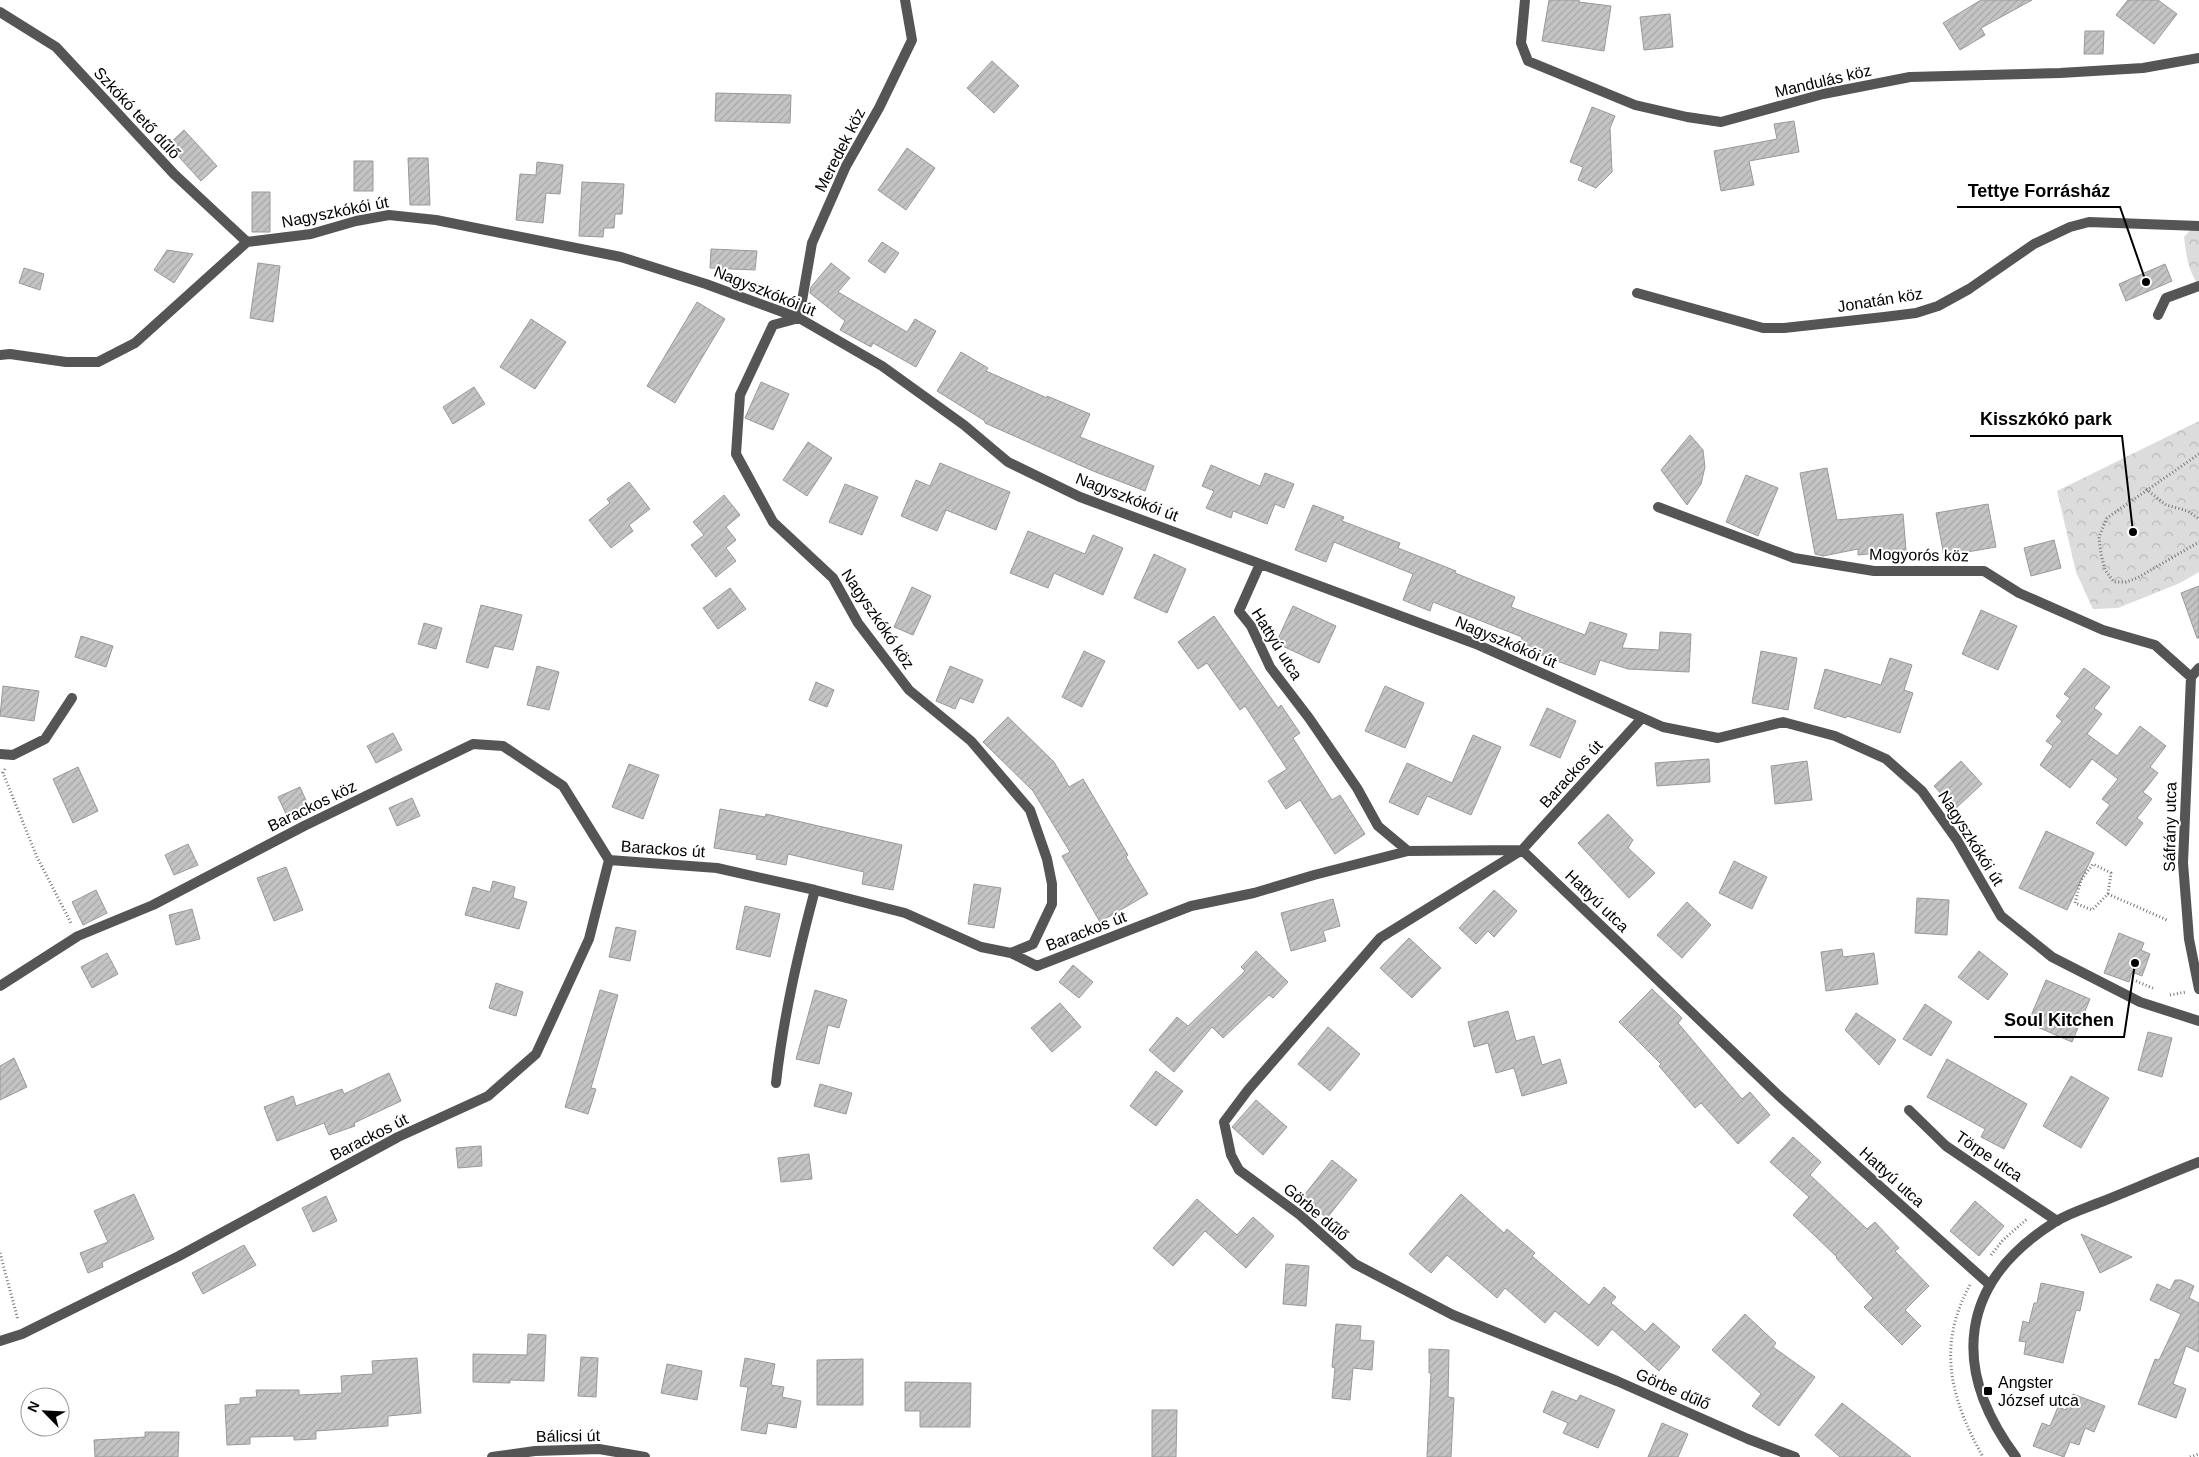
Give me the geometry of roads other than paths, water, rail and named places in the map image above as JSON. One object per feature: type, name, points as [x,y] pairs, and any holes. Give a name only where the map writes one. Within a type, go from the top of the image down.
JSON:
[{"type":"street","name":"Meredek köz","points":[[799,318],[812,243],[846,166],[879,108],[912,40],[905,0]]},
{"type":"street","name":"Mandulás köz","points":[[1525,0],[1521,43],[1528,61],[1635,106],[1721,122],[1824,94],[1910,77],[2060,73],[2143,68],[2199,58]]},
{"type":"street","name":"Szkókó tető dűlő","points":[[0,12],[56,47],[174,174],[247,242]]},
{"type":"street","name":"Nagyszkókói út","points":[[247,242],[311,234],[389,214],[436,220],[621,258],[706,284],[799,318],[882,366],[964,425],[1008,462],[1080,497],[1476,644],[1663,727],[1718,738],[1783,722],[1835,736],[1886,759],[1922,791],[1957,840],[2001,916],[2052,957],[2140,1002],[2199,1020]]},
{"type":"street","name":"Jonatán köz","points":[[1637,293],[1763,328],[1784,328],[1884,317],[1938,306],[1970,289],[2034,244],[2070,227],[2089,222],[2112,221],[2199,226]]},
{"type":"street","points":[[0,355],[10,354],[66,362],[98,362],[135,342],[247,242]]},
{"type":"street","points":[[2158,315],[2166,298],[2199,286]]},
{"type":"street","name":"Nagyszkókó köz","points":[[799,318],[774,325],[740,395],[736,454],[773,522],[833,578],[858,623],[909,690],[971,741],[1030,810],[1047,859],[1052,884],[1052,904],[1032,944],[1011,952]]},
{"type":"street","name":"Mogyorós köz","points":[[1658,507],[1794,558],[1874,571],[1984,571],[2019,593],[2103,630],[2155,645],[2191,678]]},
{"type":"street","name":"Hattyú utca","points":[[1260,564],[1239,612],[1251,626],[1270,667],[1309,718],[1346,772],[1378,826],[1408,851]]},
{"type":"street","points":[[2191,678],[2199,668]]},
{"type":"street","name":"Sáfrány utca","points":[[2191,678],[2183,863],[2199,989]]},
{"type":"street","points":[[0,754],[13,755],[45,739],[72,698]]},
{"type":"street","name":"Barackos út","points":[[1522,850],[1642,718]]},
{"type":"street","name":"Barackos köz","points":[[0,986],[78,936],[152,904],[304,826],[473,744],[503,746],[563,786],[609,860]]},
{"type":"street","points":[[1408,851],[1522,850]]},
{"type":"street","name":"Hattyú utca","points":[[1522,850],[1778,1095],[1990,1285]]},
{"type":"street","name":"Görbe dűlő","points":[[1522,850],[1380,938],[1248,1090],[1224,1122],[1231,1155],[1239,1170],[1300,1215],[1355,1264],[1453,1315],[1617,1381],[1748,1439],[1796,1457]]},
{"type":"street","name":"Barackos út","points":[[0,1341],[22,1334],[180,1256],[398,1137],[488,1096],[536,1054],[589,939],[609,860],[717,868],[815,890],[905,913],[981,948],[1011,952],[1037,966],[1191,906],[1254,893],[1314,875],[1408,851]]},
{"type":"street","points":[[776,1083],[780,1045],[787,1020],[798,956],[815,890]]},
{"type":"street","name":"Törpe utca","points":[[1909,1110],[1946,1146],[2057,1220]]},
{"type":"street","points":[[2016,1457],[1987,1413],[1975,1372],[1973,1354],[1974,1332],[1981,1305],[1990,1285],[2019,1247],[2057,1220],[2199,1162]]},
{"type":"street","name":"Bálicsi út","points":[[492,1457],[535,1451],[600,1449],[645,1457]]},
{"type":"place","name":"Tettye Forrásház","points":[[2146,282]]},
{"type":"place","name":"Kisszkókó park","points":[[2133,532]]},
{"type":"place","name":"Soul Kitchen","points":[[2135,963]]},
{"type":"place","name":"Angster József utca","points":[[1988,1391]]}]
